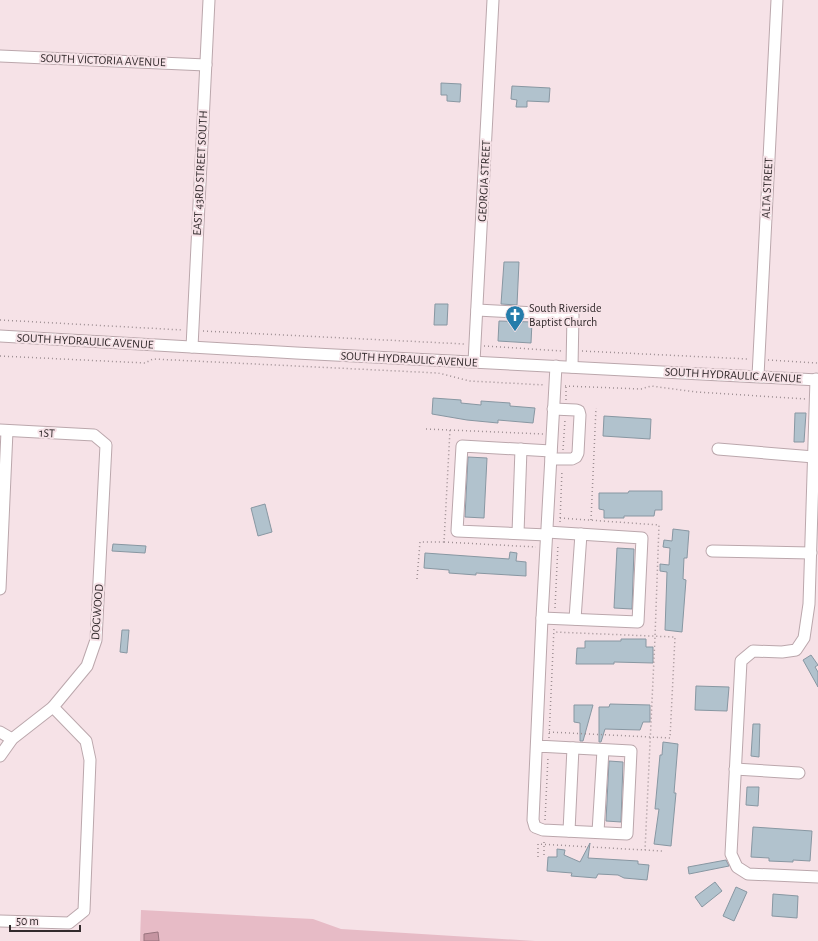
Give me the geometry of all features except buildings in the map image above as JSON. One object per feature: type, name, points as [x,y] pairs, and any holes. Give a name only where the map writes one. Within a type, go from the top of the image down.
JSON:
[{"type":"street","name":"EAST 43RD STREET SOUTH","points":[[192,347],[209,0]]},
{"type":"street","name":"GEORGIA STREET","points":[[474,362],[493,0]]},
{"type":"street","name":"ALTA STREET","points":[[758,376],[777,0]]},
{"type":"street","name":"SOUTH VICTORIA AVENUE","points":[[0,56],[206,64]]},
{"type":"street","points":[[477,310],[573,315],[572,367]]},
{"type":"street","name":"SOUTH HYDRAULIC AVENUE","points":[[0,336],[817,380]]},
{"type":"street","points":[[537,746],[632,751],[628,834],[543,830],[535,827],[533,820],[542,618],[556,366]]},
{"type":"street","points":[[817,380],[809,604],[804,638],[796,650],[782,652],[753,651],[741,660],[731,854],[737,867],[748,874],[818,877]]},
{"type":"street","points":[[542,618],[638,622],[642,538],[581,534],[457,530],[462,446],[522,449],[572,460],[576,457],[578,446],[579,411],[554,408]]},
{"type":"street","points":[[0,589],[4,431]]},
{"type":"street","name":"1ST","points":[[4,431],[94,435]]},
{"type":"street","name":"DOGWOOD","points":[[53,707],[87,666],[96,640],[106,445],[94,435]]},
{"type":"street","points":[[518,533],[522,449]]},
{"type":"street","points":[[718,449],[814,457]]},
{"type":"street","points":[[575,619],[581,534]]},
{"type":"street","points":[[712,551],[811,553]]},
{"type":"street","points":[[0,756],[12,739],[53,707],[86,741],[90,760],[84,911],[69,923],[0,921]]},
{"type":"street","points":[[0,732],[12,739]]},
{"type":"street","points":[[569,831],[574,748]]},
{"type":"street","points":[[598,832],[603,750]]},
{"type":"street","points":[[735,769],[799,773]]},
{"type":"path","points":[[0,320],[818,363]]},
{"type":"path","points":[[0,356],[145,363],[153,359],[438,373],[470,381],[641,389],[651,386],[696,392],[816,399]]},
{"type":"path","points":[[591,520],[596,408]]},
{"type":"path","points":[[426,429],[547,434]]},
{"type":"path","points":[[444,542],[450,430]]},
{"type":"path","points":[[560,518],[659,525],[644,850]]},
{"type":"path","points":[[417,579],[420,542],[540,548]]},
{"type":"path","points":[[549,732],[670,738],[675,637],[554,632]]},
{"type":"path","points":[[538,857],[538,844],[662,851]]},
{"type":"shaded area","points":[[141,910],[313,919],[341,929],[535,941],[140,941]]},
{"type":"shaded area","points":[[158,932],[159,941],[144,941],[144,934]]},
{"type":"place","name":"South Riverside Baptist Church","points":[[515,332]]}]
